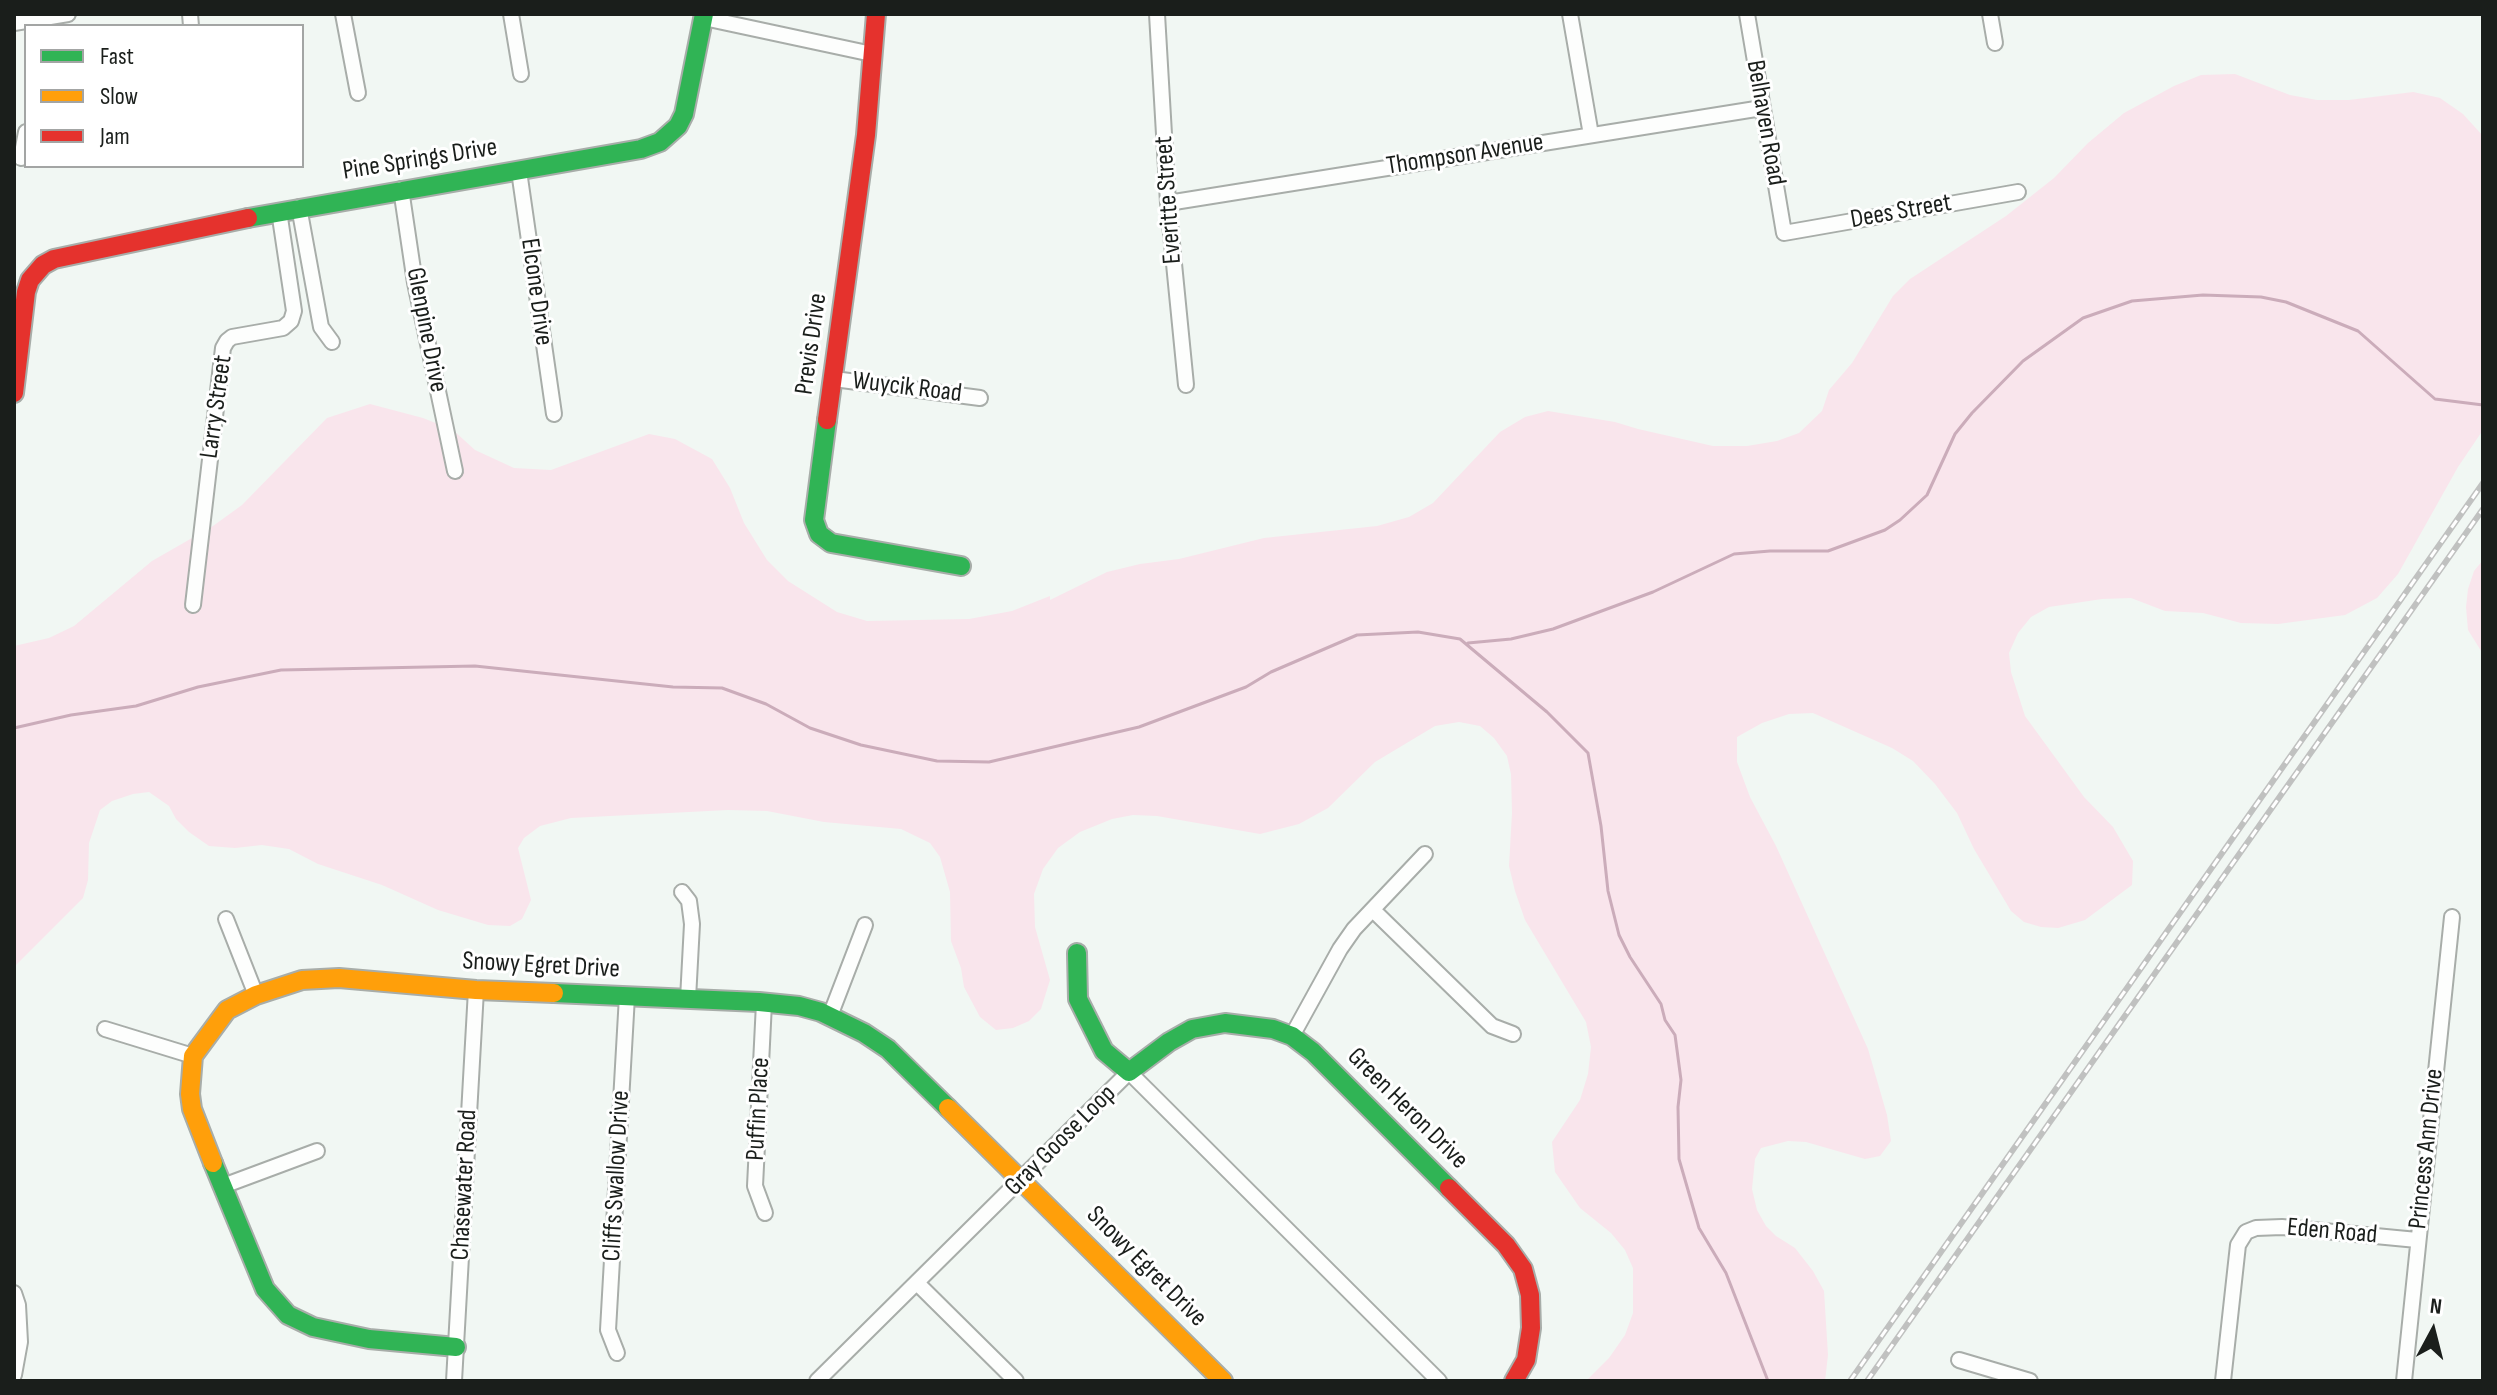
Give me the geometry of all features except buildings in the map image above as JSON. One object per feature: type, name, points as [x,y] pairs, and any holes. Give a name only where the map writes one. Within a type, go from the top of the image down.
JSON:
[{"type":"street","points":[[22,23],[68,14]]},
{"type":"street","points":[[343,14],[358,93]]},
{"type":"street","points":[[511,14],[521,74]]},
{"type":"street","name":"Previs Drive","points":[[876,14],[866,135],[814,520],[819,534],[831,543],[961,566]]},
{"type":"street","name":"Everitte Street","points":[[1157,14],[1168,203],[1186,385]]},
{"type":"street","points":[[1570,14],[1591,135]]},
{"type":"street","name":"Belhaven Road","points":[[1747,14],[1784,233]]},
{"type":"street","points":[[1990,14],[1995,43]]},
{"type":"street","points":[[704,16],[872,54]]},
{"type":"street","name":"Pine Springs Drive","points":[[14,393],[26,292],[30,280],[43,265],[54,259],[299,207],[519,171],[641,149],[660,142],[670,135],[684,114],[704,16]]},
{"type":"street","name":"Thompson Avenue","points":[[1168,203],[1762,108]]},
{"type":"street","points":[[21,158],[24,142]]},
{"type":"street","name":"Elcone Drive","points":[[519,171],[554,414]]},
{"type":"street","name":"Glenpine Drive","points":[[401,189],[415,283],[455,471]]},
{"type":"street","name":"Dees Street","points":[[1784,233],[2018,192]]},
{"type":"street","points":[[299,207],[321,327],[332,342]]},
{"type":"street","name":"Larry Street","points":[[193,605],[223,348],[232,337],[283,328],[291,321],[294,311],[279,211]]},
{"type":"street","name":"Wuycik Road","points":[[834,379],[980,398]]},
{"type":"street","points":[[1292,1036],[1354,929],[1425,854]]},
{"type":"street","points":[[682,892],[689,901],[692,924],[688,999]]},
{"type":"street","points":[[1373,910],[1492,1026],[1513,1034]]},
{"type":"street","name":"Princess Ann Drive","points":[[2404,1381],[2452,917]]},
{"type":"street","points":[[226,919],[256,995]]},
{"type":"street","points":[[830,1016],[865,925]]},
{"type":"street","points":[[1077,953],[1078,999],[1104,1051],[1129,1072]]},
{"type":"street","name":"Snowy Egret Drive","points":[[193,1056],[218,1019],[241,1002],[302,980],[339,978],[476,990],[799,1006],[830,1016],[888,1049],[1223,1381]]},
{"type":"street","name":"Chasewater Road","points":[[454,1381],[476,990]]},
{"type":"street","name":"Cliffs Swallow Drive","points":[[617,1353],[608,1330],[627,996]]},
{"type":"street","name":"Puffin Place","points":[[764,1003],[755,1186],[765,1213]]},
{"type":"street","name":"Green Heron Drive","points":[[1129,1072],[1169,1042],[1192,1029],[1211,1024],[1252,1024],[1292,1036],[1313,1052],[1506,1245],[1523,1269],[1530,1295],[1531,1328],[1526,1360],[1514,1381]]},
{"type":"street","points":[[105,1029],[193,1056],[190,1079],[192,1109],[265,1289],[288,1315],[313,1327],[340,1333],[456,1347]]},
{"type":"street","name":"Gray Goose Loop","points":[[817,1381],[1129,1072],[1439,1381]]},
{"type":"street","points":[[223,1186],[317,1151]]},
{"type":"street","name":"Eden Road","points":[[2223,1381],[2238,1245],[2246,1232],[2256,1228],[2282,1227],[2417,1240]]},
{"type":"street","points":[[917,1283],[1016,1381]]},
{"type":"street","points":[[14,1293],[18,1305],[20,1342],[14,1375]]},
{"type":"street","points":[[1959,1360],[2030,1381]]},
{"type":"shaded area","points":[[2235,74],[2290,95],[2317,100],[2349,100],[2413,92],[2440,98],[2463,114],[2483,136],[2483,430],[2458,467],[2398,574],[2377,598],[2345,615],[2278,624],[2241,623],[2203,613],[2165,611],[2131,598],[2102,599],[2049,607],[2031,617],[2018,633],[2009,653],[2011,672],[2025,716],[2084,797],[2113,827],[2133,861],[2132,885],[2085,920],[2058,928],[2041,927],[2024,922],[2011,911],[1974,849],[1957,813],[1913,761],[1892,748],[1813,713],[1789,714],[1762,723],[1737,737],[1737,762],[1750,797],[1776,846],[1868,1049],[1887,1115],[1891,1141],[1880,1156],[1865,1159],[1806,1142],[1788,1141],[1761,1148],[1755,1159],[1752,1189],[1757,1210],[1776,1236],[1795,1248],[1824,1291],[1828,1355],[1825,1381],[1586,1381],[1609,1358],[1625,1335],[1633,1313],[1633,1268],[1625,1250],[1611,1233],[1580,1208],[1555,1172],[1552,1142],[1580,1100],[1588,1074],[1591,1047],[1586,1022],[1525,920],[1509,866],[1512,813],[1511,774],[1507,756],[1480,726],[1459,722],[1435,726],[1375,762],[1328,808],[1299,824],[1260,834],[1157,816],[1133,815],[1112,819],[1080,832],[1058,848],[1043,869],[1034,894],[1035,927],[1050,980],[1041,1009],[1029,1021],[1013,1028],[996,1030],[980,1017],[964,987],[951,941],[950,892],[940,857],[930,843],[901,829],[824,822],[767,811],[571,818],[540,826],[524,838],[518,848],[531,900],[522,919],[510,926],[488,925],[438,910],[382,885],[318,864],[289,849],[262,845],[235,848],[209,846],[176,819],[169,806],[149,792],[133,794],[112,801],[100,810],[89,843],[88,880],[83,898],[14,967],[14,646],[49,638],[74,626],[152,561],[213,526],[242,505],[327,418],[370,404],[423,418],[453,430],[475,450],[514,468],[551,470],[649,434],[675,439],[712,459],[730,488],[744,523],[767,560],[788,581],[837,612],[867,621],[969,619],[1012,611],[1050,596],[1050,600],[1107,572],[1140,564],[1179,559],[1264,538],[1377,526],[1409,517],[1433,503],[1500,432],[1525,417],[1548,411],[1615,422],[1713,446],[1747,446],[1777,441],[1799,433],[1822,411],[1829,390],[1852,363],[1893,296],[1910,279],[2006,216],[2054,178],[2088,143],[2124,113],[2201,75]]},
{"type":"shaded area","points":[[2483,560],[2483,654],[2468,630],[2466,607],[2474,571]]},
{"type":"waterway","points":[[1468,643],[1511,639],[1553,629],[1653,592],[1734,554],[1828,551],[1885,530],[1927,495],[1955,434],[2023,361],[2083,318],[2132,301],[2203,295],[2261,297],[2286,302],[2358,331],[2435,399],[2483,405]]},
{"type":"waterway","points":[[14,728],[71,715],[136,706],[198,687],[281,670],[475,666],[673,687],[722,688],[766,704],[810,728],[861,745],[937,761],[989,762],[1139,727],[1246,687],[1271,672],[1357,635],[1418,632],[1460,639],[1547,712],[1588,753],[1608,891],[1619,935],[1661,1004],[1665,1020],[1675,1035],[1681,1080],[1679,1159],[1699,1228],[1726,1273],[1768,1381]]},
{"type":"railway","points":[[1850,1381],[2483,483]]},
{"type":"railway","points":[[1867,1381],[2483,509]]},
{"type":"traffic: fast","points":[[248,218],[641,149],[660,142],[678,126],[684,114],[704,14]]},
{"type":"traffic: fast","points":[[827,420],[814,520],[819,534],[831,543],[961,566]]},
{"type":"traffic: fast","points":[[1077,953],[1078,999],[1104,1051],[1129,1072],[1192,1029],[1225,1023],[1273,1029],[1292,1036],[1313,1052],[1449,1188]]},
{"type":"traffic: fast","points":[[554,993],[759,1002],[799,1006],[821,1012],[864,1033],[888,1049],[948,1108]]},
{"type":"traffic: fast","points":[[213,1163],[265,1289],[288,1315],[313,1327],[369,1339],[456,1347]]},
{"type":"traffic: slow","points":[[213,1163],[192,1109],[193,1056],[227,1010],[256,995],[302,980],[339,978],[476,990],[554,993]]},
{"type":"traffic: slow","points":[[948,1108],[1223,1381]]},
{"type":"traffic: jam","points":[[827,420],[866,135],[876,14]]},
{"type":"traffic: jam","points":[[14,393],[26,292],[30,280],[43,265],[54,259],[248,218]]},
{"type":"traffic: jam","points":[[1449,1188],[1506,1245],[1523,1269],[1530,1295],[1531,1328],[1526,1360],[1514,1381]]}]
